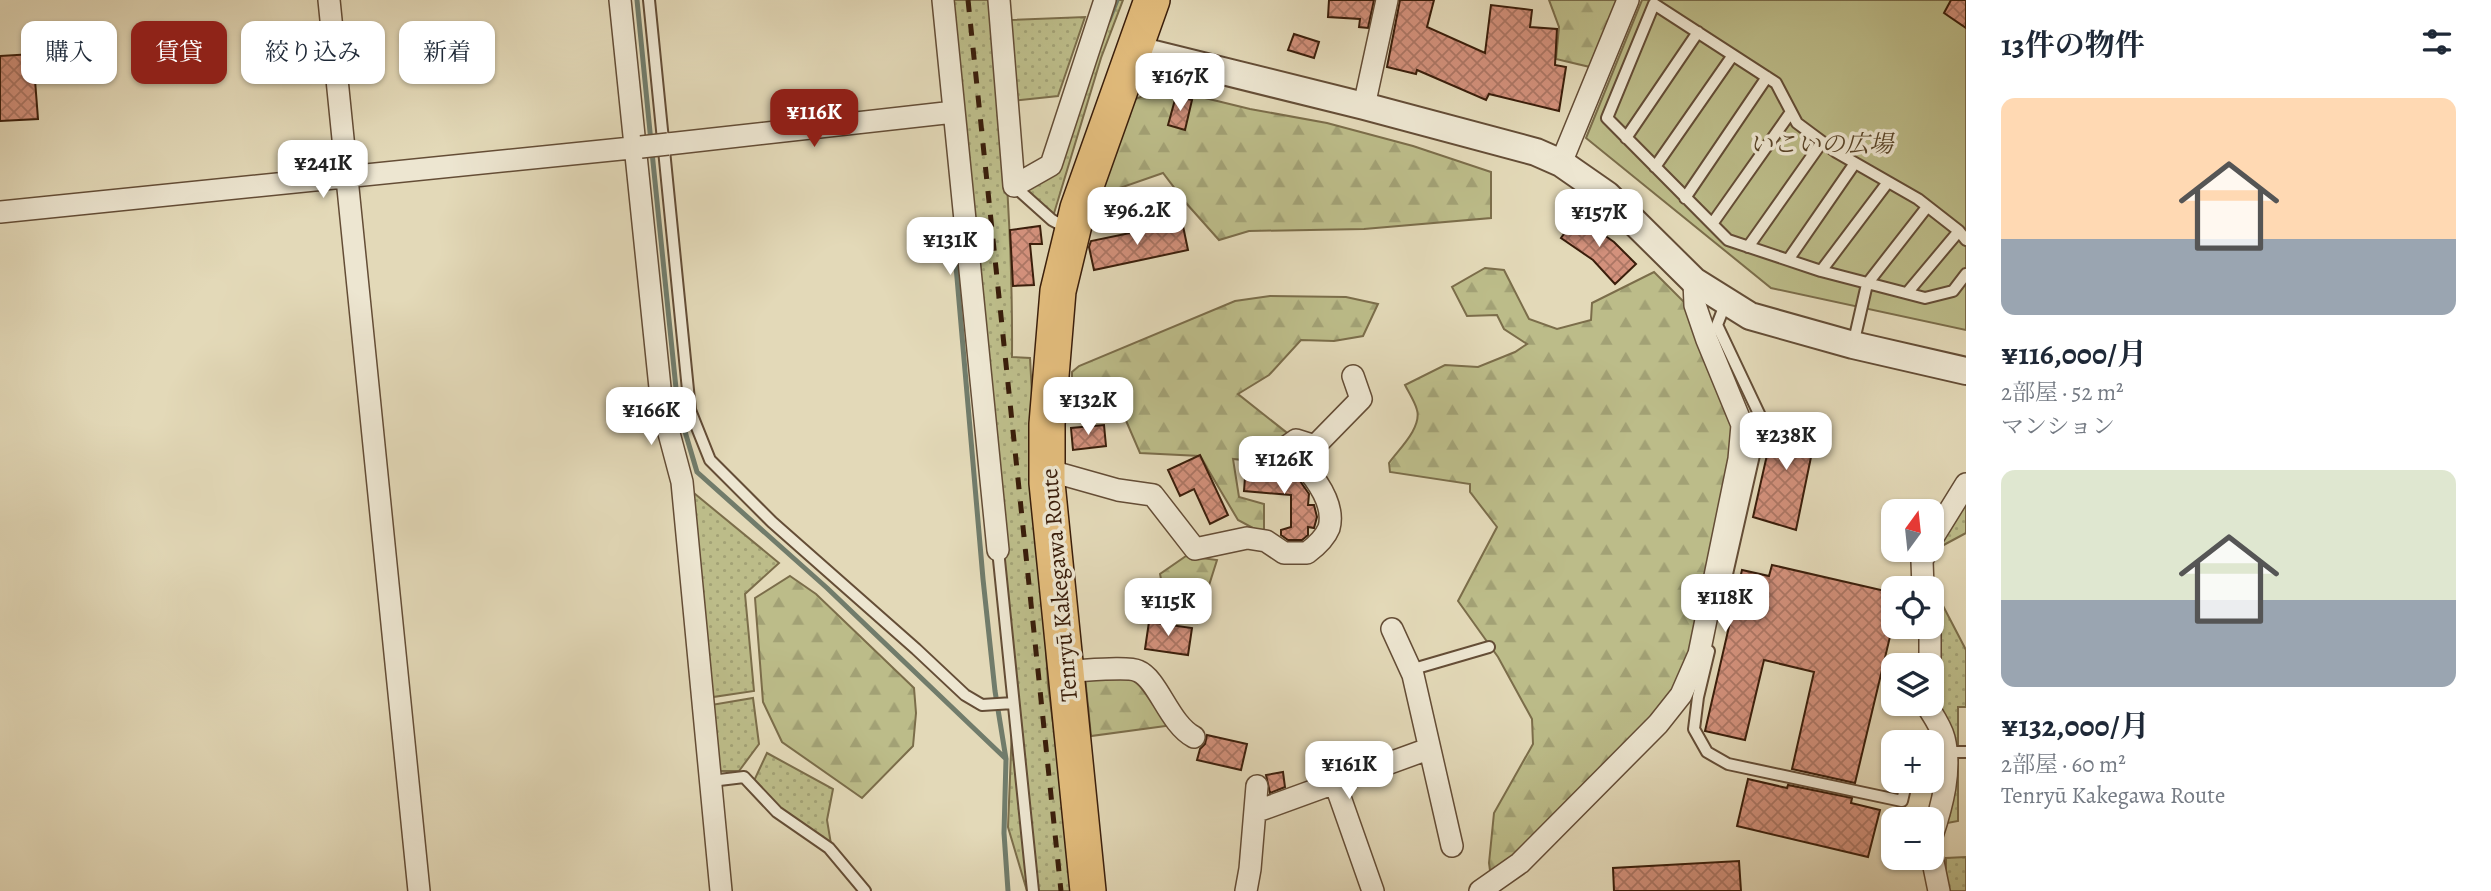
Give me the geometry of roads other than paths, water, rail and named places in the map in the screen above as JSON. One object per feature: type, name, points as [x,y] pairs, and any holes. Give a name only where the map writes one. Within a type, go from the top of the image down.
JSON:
[{"type":"main road","name":"Tenryū Kakegawa Route","points":[[1088,891],[1047,470],[1047,424],[1058,291],[1072,230],[1152,0]]},
{"type":"street","points":[[329,0],[419,891]]},
{"type":"street","points":[[620,0],[652,146],[662,407],[682,482],[721,891]]},
{"type":"street","points":[[943,0],[998,551]]},
{"type":"street","points":[[999,0],[1014,186],[1051,166],[1105,0]]},
{"type":"street","points":[[1364,106],[1387,0]]},
{"type":"street","points":[[1561,163],[1628,0]]},
{"type":"street","points":[[1134,50],[1364,106],[1535,152],[1561,163],[1607,195],[1694,281],[1750,316],[1853,345],[1966,371]]},
{"type":"street","points":[[0,212],[652,146],[954,112]]},
{"type":"street","points":[[1480,891],[1520,863],[1658,724],[1681,695],[1699,654],[1739,459],[1742,425],[1695,305],[1694,281]]},
{"type":"street","points":[[1047,470],[1118,490],[1153,495],[1195,549],[1247,538],[1266,541],[1284,553],[1307,553],[1318,544],[1329,527],[1326,502],[1308,467],[1286,447],[1296,440],[1315,446],[1361,399],[1353,376]]},
{"type":"street","points":[[1944,520],[1966,484]]},
{"type":"street","points":[[1392,629],[1410,670],[1452,846]]},
{"type":"street","points":[[1066,664],[1143,660]]},
{"type":"street","points":[[1066,664],[1137,670],[1146,677],[1184,731],[1194,737]]},
{"type":"street","points":[[1933,716],[1944,737],[1948,752],[1942,807]]},
{"type":"street","points":[[1255,812],[1429,749]]},
{"type":"street","points":[[1335,783],[1373,891]]},
{"type":"street","points":[[1246,891],[1251,869],[1257,786]]},
{"type":"street","points":[[1934,870],[1938,891]]},
{"type":"lane","points":[[649,0],[652,146],[690,410],[710,460],[772,522],[965,695],[982,705],[1009,703]]},
{"type":"lane","points":[[1907,293],[1962,236],[1927,206],[1822,142],[1797,123],[1776,83],[1654,4],[1606,118],[1728,240],[1821,271],[1925,298],[1953,291],[1966,274]]},
{"type":"lane","points":[[1626,138],[1698,32]]},
{"type":"lane","points":[[1655,167],[1733,55]]},
{"type":"lane","points":[[1685,198],[1768,77]]},
{"type":"lane","points":[[1712,225],[1791,112]]},
{"type":"lane","points":[[1748,247],[1822,142]]},
{"type":"lane","points":[[1788,260],[1855,163]]},
{"type":"lane","points":[[1821,271],[1888,182]]},
{"type":"lane","points":[[1014,186],[1052,220],[1072,230]]},
{"type":"lane","points":[[1853,345],[1867,284],[1927,206]]},
{"type":"lane","points":[[1726,302],[1717,325],[1762,420],[1698,697],[1694,729],[1707,752],[1728,764],[1902,802],[1904,793]]},
{"type":"lane","points":[[998,551],[1009,703],[1033,891]]},
{"type":"lane","points":[[1410,670],[1489,647]]},
{"type":"lane","points":[[711,782],[744,777],[777,812],[829,848],[865,891]]},
{"type":"waterway","points":[[637,0],[651,142]]},
{"type":"waterway","points":[[1109,20],[1117,0]]},
{"type":"waterway","points":[[652,152],[678,408],[697,472],[827,588],[1006,759]]},
{"type":"waterway","points":[[954,243],[983,579],[995,691],[1006,759],[1004,833],[1008,891]]},
{"type":"railway","points":[[968,0],[1061,891]]},
{"type":"park label","name":"いこいの広場","points":[[1821,144]]}]
